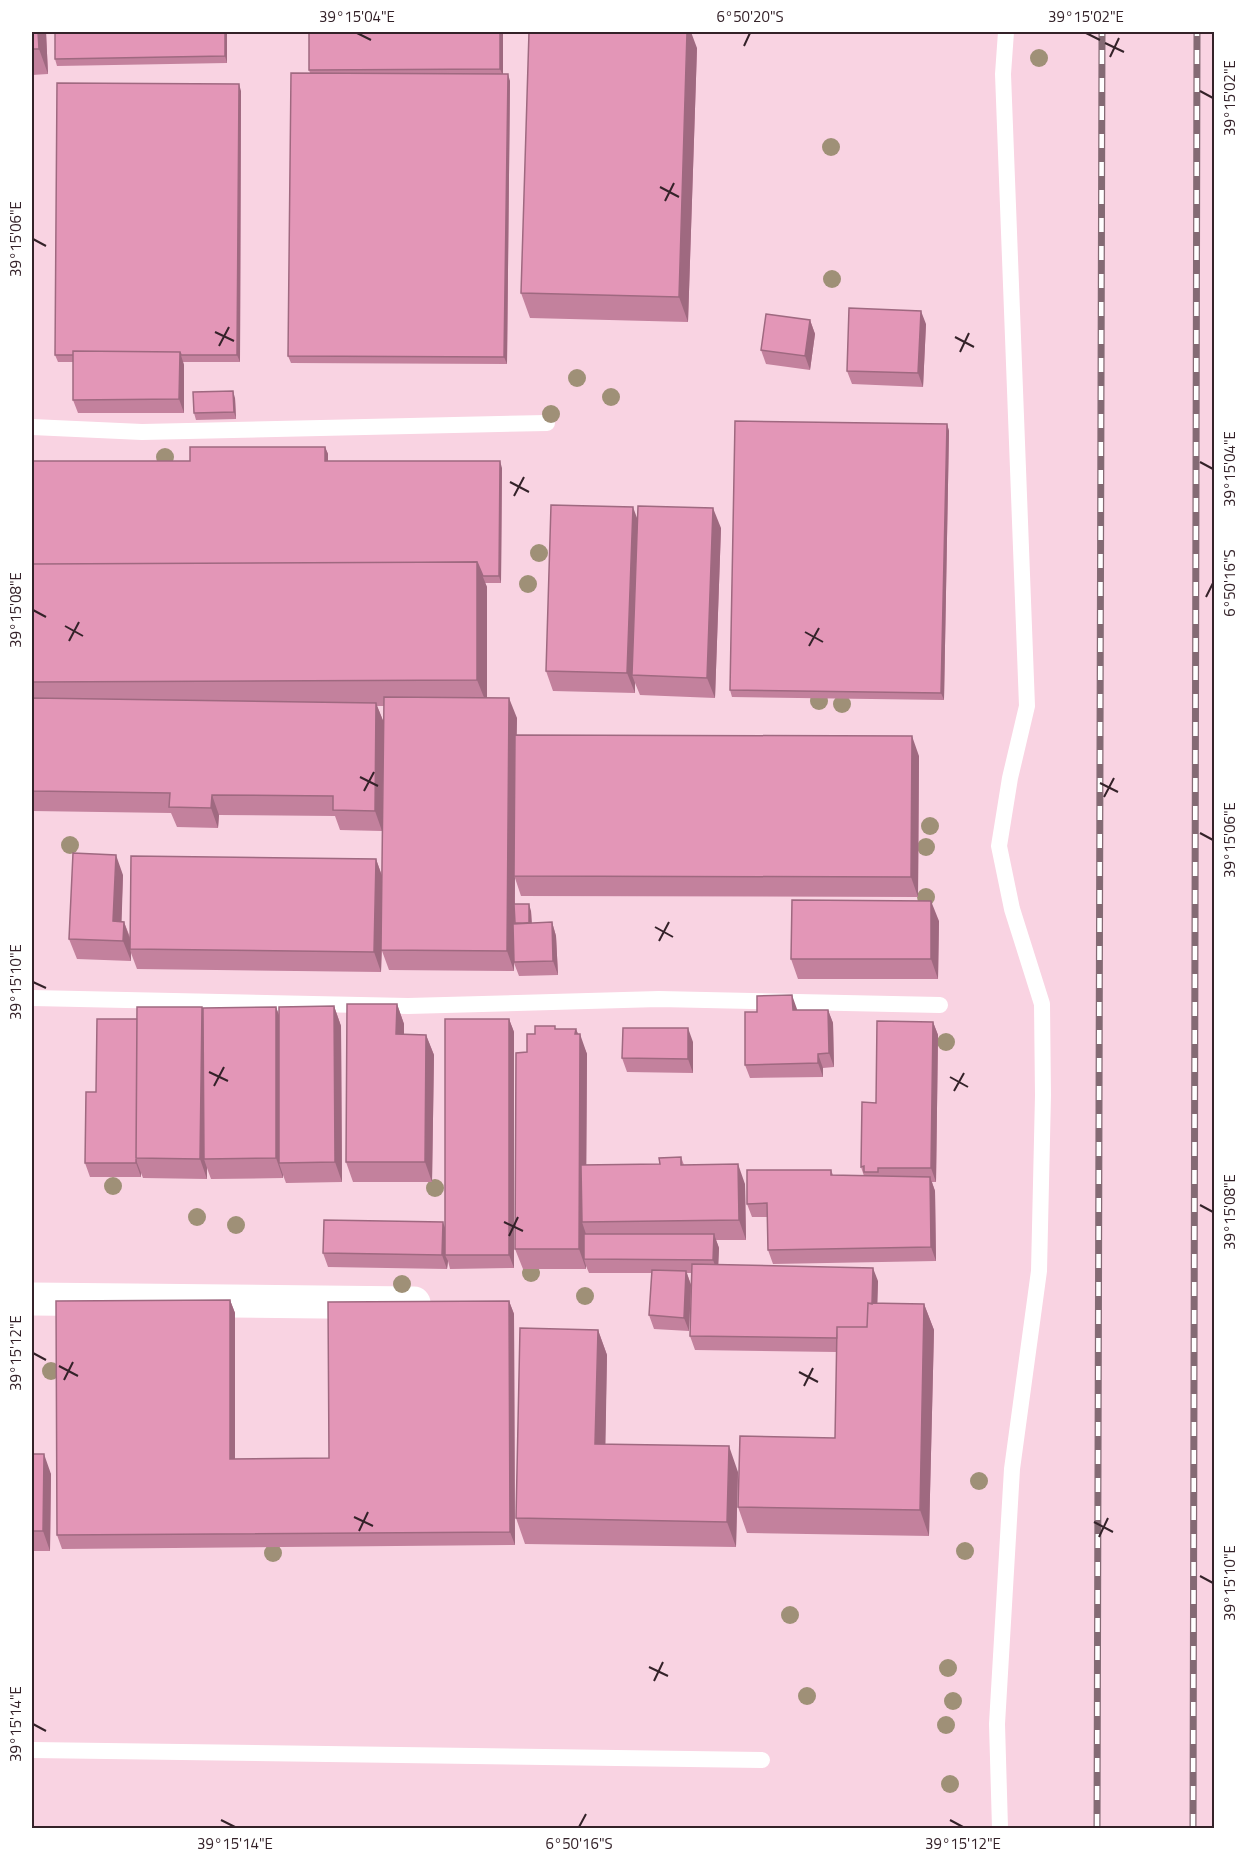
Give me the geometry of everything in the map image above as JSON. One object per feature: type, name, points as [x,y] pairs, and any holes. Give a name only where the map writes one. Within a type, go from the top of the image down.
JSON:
[{"type":"street","points":[[32,1299],[442,1304]]},
{"type":"lane","points":[[1000,1828],[997,1713],[1012,1469],[1039,1271],[1043,1095],[1042,1004],[1012,909],[999,846],[1010,778],[1027,706],[1003,74],[1006,32]]},
{"type":"lane","points":[[32,427],[142,432],[547,423]]},
{"type":"lane","points":[[32,998],[408,1006],[659,999],[940,1005]]},
{"type":"lane","points":[[32,1750],[762,1760]]},
{"type":"building","points":[[32,32],[38,32],[39,49],[32,49]]},
{"type":"building","points":[[55,32],[225,32],[225,56],[55,59]]},
{"type":"building","points":[[309,32],[500,32],[500,69],[309,70]]},
{"type":"building","points":[[529,32],[687,32],[679,297],[521,293]]},
{"type":"building","points":[[291,73],[508,74],[504,357],[288,356]]},
{"type":"building","points":[[57,83],[239,84],[237,355],[73,351],[73,355],[55,355]]},
{"type":"building","points":[[849,308],[921,311],[918,373],[847,371]]},
{"type":"building","points":[[766,314],[810,320],[805,356],[761,350]]},
{"type":"building","points":[[73,351],[180,352],[179,399],[73,400]]},
{"type":"building","points":[[233,391],[234,412],[194,413],[193,392]]},
{"type":"building","points":[[735,421],[947,424],[941,693],[730,690]]},
{"type":"building","points":[[190,447],[325,447],[325,461],[500,461],[499,576],[483,576],[477,562],[32,564],[33,461],[190,461]]},
{"type":"building","points":[[551,505],[633,507],[627,673],[546,671]]},
{"type":"building","points":[[638,506],[713,508],[707,678],[632,675]]},
{"type":"building","points":[[477,562],[477,680],[32,682],[32,564]]},
{"type":"building","points":[[384,697],[509,698],[507,951],[381,950]]},
{"type":"building","points":[[32,698],[376,703],[375,811],[333,810],[333,796],[212,795],[211,808],[169,807],[170,793],[32,791]]},
{"type":"building","points":[[515,735],[912,736],[911,877],[514,876]]},
{"type":"building","points":[[73,853],[116,855],[113,921],[124,922],[123,941],[69,939]]},
{"type":"building","points":[[131,856],[376,859],[374,952],[130,949]]},
{"type":"building","points":[[792,900],[931,901],[931,959],[791,959]]},
{"type":"building","points":[[514,904],[529,904],[529,923],[515,923]]},
{"type":"building","points":[[552,922],[553,961],[514,962],[513,924]]},
{"type":"building","points":[[792,995],[793,1010],[828,1010],[829,1053],[818,1054],[818,1063],[745,1065],[745,1012],[757,1012],[757,996]]},
{"type":"building","points":[[347,1004],[397,1004],[396,1034],[426,1035],[425,1162],[346,1162]]},
{"type":"building","points":[[334,1006],[335,1162],[279,1163],[279,1007]]},
{"type":"building","points":[[137,1007],[202,1007],[200,1159],[136,1158]]},
{"type":"building","points":[[276,1007],[276,1158],[204,1159],[203,1008]]},
{"type":"building","points":[[97,1019],[137,1019],[136,1163],[85,1163],[86,1092],[96,1092]]},
{"type":"building","points":[[445,1019],[509,1019],[509,1255],[445,1255]]},
{"type":"building","points":[[877,1021],[933,1022],[931,1168],[878,1168],[878,1172],[864,1172],[864,1166],[861,1167],[862,1102],[876,1103]]},
{"type":"building","points":[[535,1026],[576,1029],[575,1034],[580,1034],[579,1249],[515,1249],[516,1053],[527,1052],[527,1034],[535,1034]]},
{"type":"building","points":[[623,1028],[688,1028],[688,1059],[622,1058]]},
{"type":"building","points":[[681,1157],[681,1165],[738,1164],[739,1220],[582,1222],[581,1165],[660,1164],[659,1158]]},
{"type":"building","points":[[747,1170],[831,1170],[831,1175],[930,1177],[931,1247],[768,1250],[767,1203],[747,1204]]},
{"type":"building","points":[[324,1220],[443,1222],[442,1255],[323,1253]]},
{"type":"building","points":[[584,1234],[714,1234],[713,1260],[584,1259]]},
{"type":"building","points":[[692,1264],[873,1268],[872,1304],[868,1303],[867,1327],[837,1327],[837,1338],[690,1336]]},
{"type":"building","points":[[652,1270],[686,1271],[684,1318],[649,1315]]},
{"type":"building","points":[[230,1300],[230,1459],[329,1458],[328,1302],[509,1301],[510,1532],[57,1535],[56,1301]]},
{"type":"building","points":[[868,1303],[924,1304],[920,1510],[738,1507],[740,1436],[835,1438],[837,1327],[867,1327]]},
{"type":"building","points":[[520,1328],[598,1330],[595,1444],[729,1446],[727,1522],[516,1518]]},
{"type":"building","points":[[32,1454],[44,1454],[43,1531],[32,1531]]},
{"type":"railway","points":[[1097,1828],[1102,32]]},
{"type":"railway","points":[[1193,1828],[1197,32]]}]
